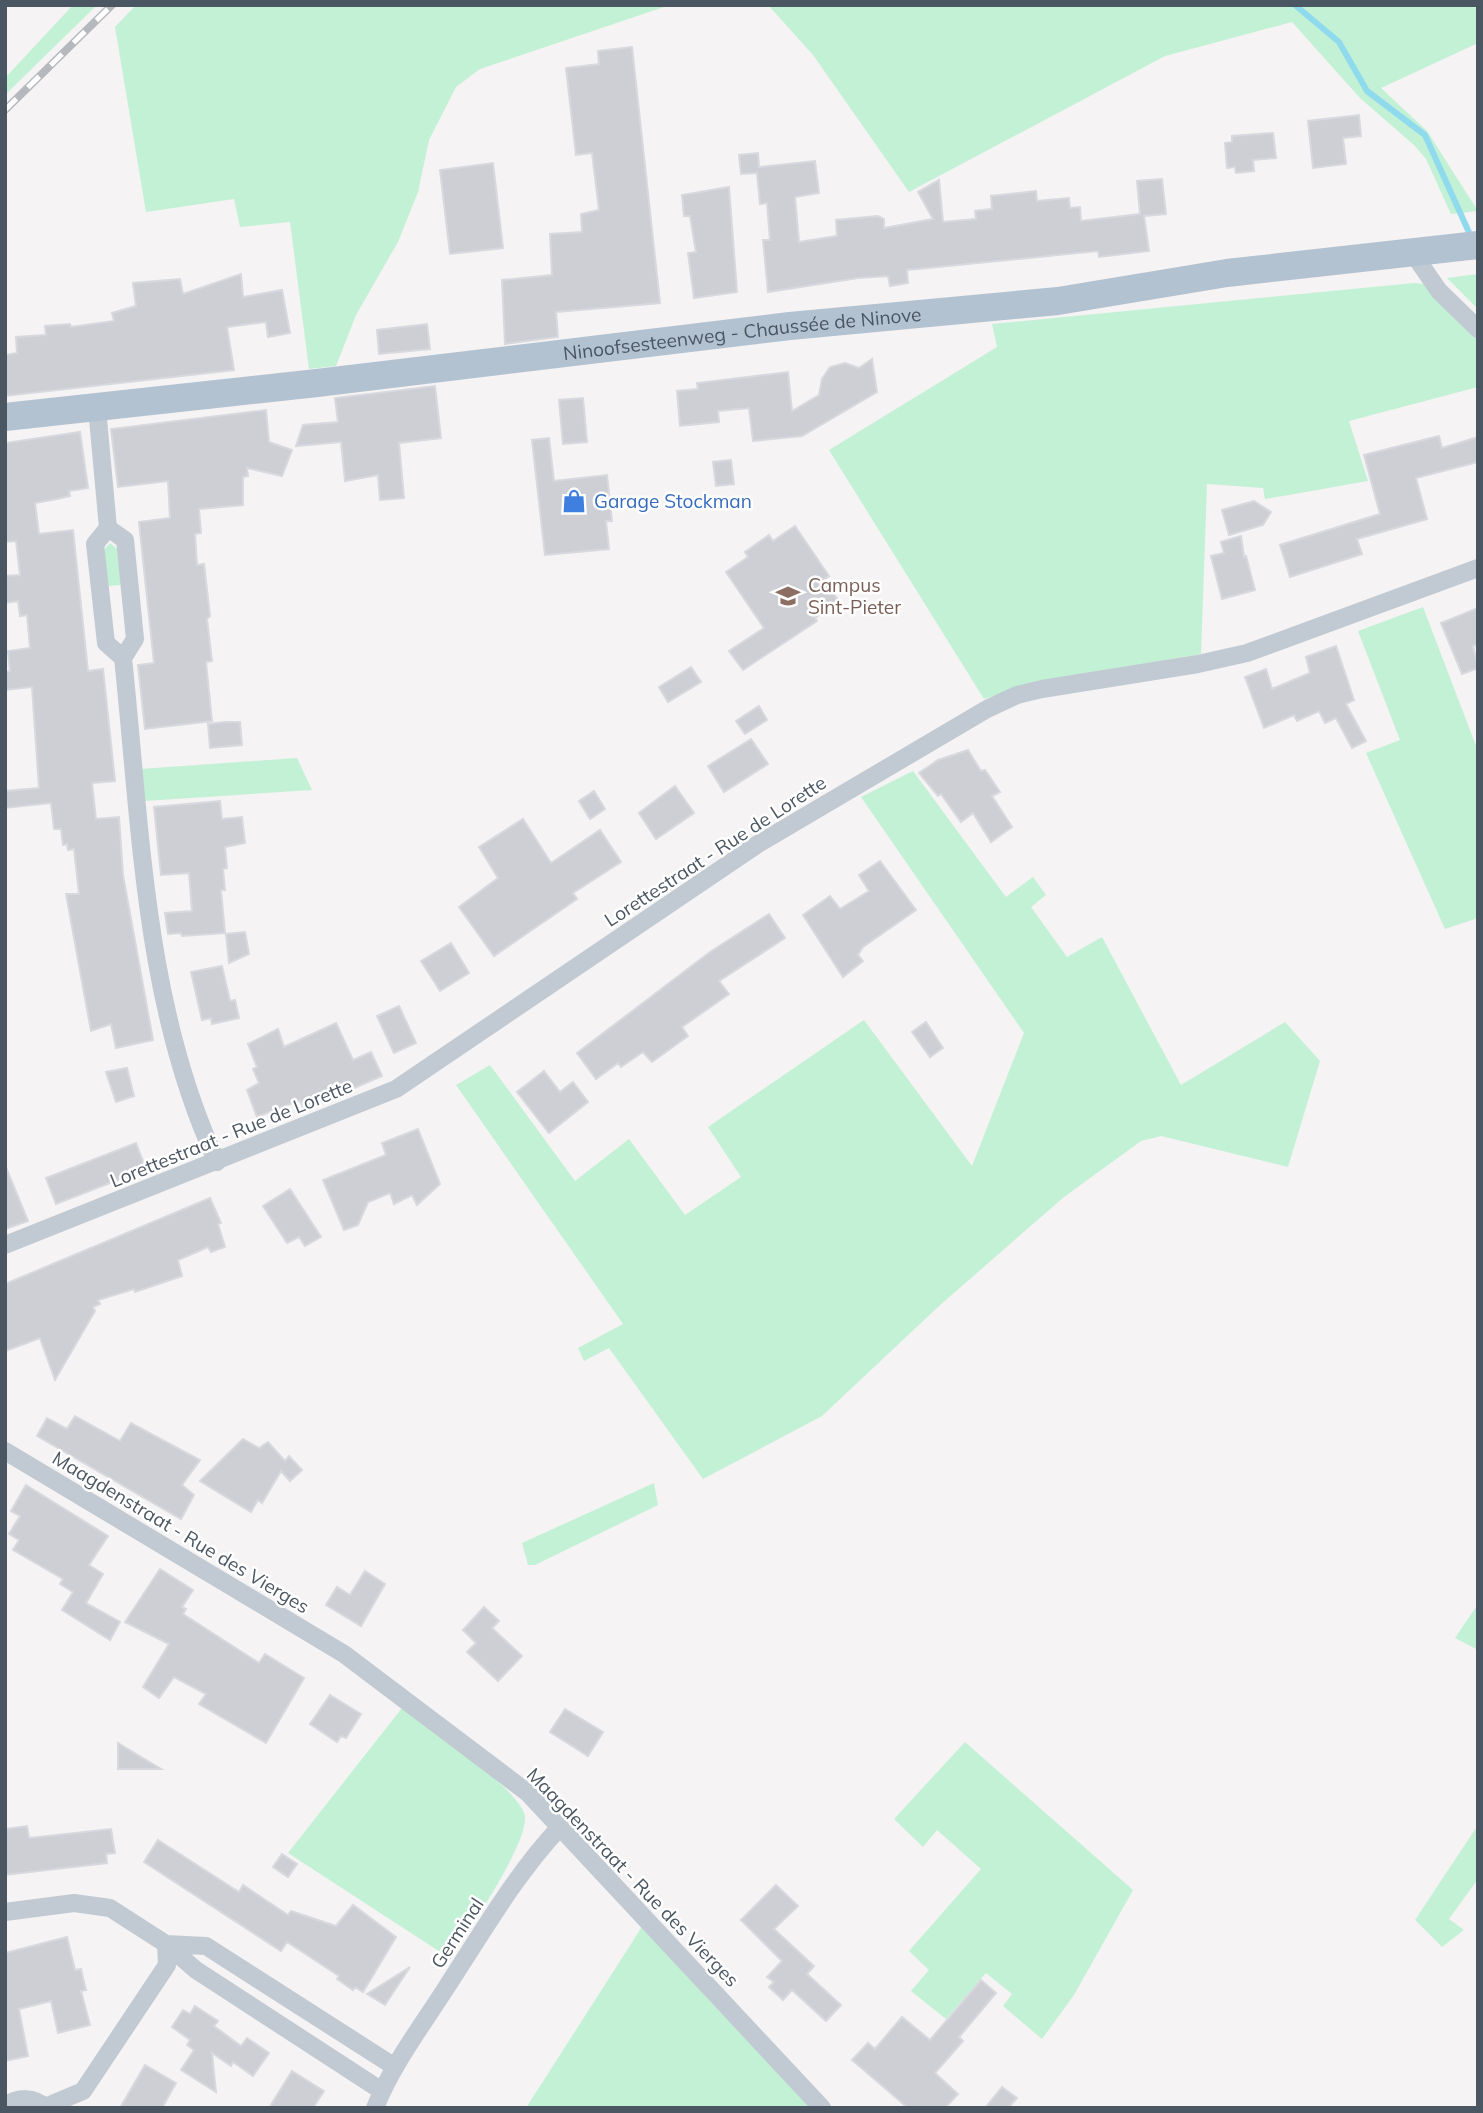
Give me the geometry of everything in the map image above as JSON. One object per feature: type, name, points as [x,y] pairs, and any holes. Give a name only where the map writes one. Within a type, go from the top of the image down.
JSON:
[{"type":"main road","name":"Ninoofsesteenweg - Chaussée de Ninove","points":[[5,417],[790,326],[1058,301],[1227,273],[1470,246]]},
{"type":"street","points":[[1412,252],[1439,291],[1478,330]]},
{"type":"street","points":[[97,408],[108,528],[95,544],[106,643],[123,658]]},
{"type":"street","points":[[108,528],[125,540],[135,639],[123,658],[150,912],[163,992],[172,1035],[204,1133],[217,1161]]},
{"type":"street","name":"Lorettestraat - Rue de Lorette","points":[[5,1245],[374,1099],[411,1081],[758,844],[987,709],[1017,695],[1247,653],[1478,568]]},
{"type":"street","name":"Maagdenstraat - Rue des Vierges","points":[[5,1451],[344,1654],[528,1793],[822,2108]]},
{"type":"street","name":"Germinal","points":[[375,2108],[395,2067],[521,1874],[560,1827]]},
{"type":"street","points":[[5,1912],[74,1903],[110,1908],[166,1944],[196,1970],[382,2091]]},
{"type":"street","points":[[166,1944],[206,1946],[395,2067]]},
{"type":"street","points":[[5,2106],[18,2099],[30,2099],[46,2107],[83,2091],[167,1965],[166,1944]]},
{"type":"green space","points":[[73,5],[97,5],[5,95],[5,78]]},
{"type":"green space","points":[[136,5],[670,5],[480,69],[456,87],[429,140],[418,192],[398,242],[356,315],[336,366],[309,369],[290,222],[240,227],[234,199],[146,212],[115,27]]},
{"type":"green space","points":[[768,5],[1478,5],[1478,43],[1381,88],[1427,131],[1478,211],[1451,214],[1426,159],[1414,145],[1360,98],[1292,22],[1165,56],[909,192],[813,55]]},
{"type":"green space","points":[[1478,274],[1478,309],[1447,278]]},
{"type":"green space","points":[[1424,284],[1478,336],[1478,387],[1349,421],[1368,481],[1265,499],[1263,488],[1207,484],[1201,654],[1041,682],[984,699],[829,450],[997,347],[992,324]]},
{"type":"green space","points":[[110,543],[117,549],[121,585],[107,586],[104,550]]},
{"type":"green space","points":[[1423,607],[1478,751],[1478,918],[1445,929],[1366,753],[1400,740],[1358,631]]},
{"type":"green space","points":[[297,758],[312,790],[144,801],[140,769]]},
{"type":"green space","points":[[913,771],[1006,897],[1033,877],[1046,895],[1031,907],[1067,957],[1102,937],[1181,1085],[1285,1022],[1320,1061],[1288,1167],[1161,1136],[1141,1141],[1064,1197],[939,1306],[822,1416],[703,1479],[609,1348],[584,1361],[578,1348],[623,1324],[456,1085],[490,1065],[575,1181],[629,1139],[685,1215],[741,1177],[708,1127],[864,1020],[972,1166],[1024,1033],[861,797]]},
{"type":"green space","points":[[654,1483],[658,1505],[535,1565],[528,1565],[522,1543]]},
{"type":"green space","points":[[1478,1604],[1478,1650],[1455,1638]]},
{"type":"green space","points":[[402,1708],[492,1776],[520,1806],[525,1817],[517,1847],[507,1867],[451,1959],[288,1853]]},
{"type":"green space","points":[[965,1742],[1133,1890],[1074,1995],[1042,2039],[1003,2006],[1012,1994],[986,1973],[946,2019],[911,1991],[929,1970],[909,1951],[981,1869],[937,1830],[923,1847],[894,1819]]},
{"type":"green space","points":[[1478,1825],[1478,1879],[1449,1919],[1464,1930],[1442,1947],[1415,1920]]},
{"type":"green space","points":[[645,1922],[706,1997],[811,2108],[526,2108]]},
{"type":"building","points":[[632,47],[660,303],[556,312],[558,337],[505,344],[502,280],[552,275],[550,234],[582,232],[581,214],[599,210],[592,153],[576,155],[566,68],[599,64],[598,51]]},
{"type":"building","points":[[1359,115],[1361,136],[1343,138],[1346,164],[1313,168],[1308,121]]},
{"type":"building","points":[[1273,133],[1276,158],[1253,160],[1254,171],[1236,173],[1235,167],[1227,168],[1225,143],[1232,142],[1232,136]]},
{"type":"building","points":[[758,153],[759,167],[815,161],[819,193],[795,197],[799,242],[837,236],[836,220],[878,216],[884,219],[884,228],[933,219],[918,192],[939,180],[943,222],[976,219],[975,211],[992,209],[991,196],[1036,191],[1037,201],[1069,198],[1070,208],[1080,207],[1081,221],[1140,214],[1137,181],[1162,179],[1166,214],[1144,216],[1149,251],[1099,257],[1098,251],[907,270],[908,283],[890,286],[888,276],[768,292],[763,240],[770,240],[767,203],[760,204],[757,173],[741,174],[739,155]]},
{"type":"building","points":[[493,163],[503,248],[450,254],[440,170]]},
{"type":"building","points":[[729,187],[737,292],[694,298],[688,253],[696,252],[690,216],[684,216],[682,195]]},
{"type":"building","points":[[241,274],[243,297],[282,290],[290,333],[268,337],[266,322],[227,327],[234,370],[5,396],[5,355],[17,353],[16,337],[46,335],[45,326],[70,324],[71,327],[114,321],[112,313],[136,306],[133,283],[180,279],[183,294]]},
{"type":"building","points":[[427,324],[430,349],[379,354],[377,330]]},
{"type":"building","points":[[872,359],[877,392],[802,436],[753,441],[749,408],[718,411],[719,422],[680,426],[677,391],[698,389],[697,383],[788,372],[792,411],[819,395],[822,379],[830,367],[845,363],[859,368]]},
{"type":"building","points":[[435,386],[441,438],[399,443],[404,498],[380,500],[378,475],[345,481],[341,442],[296,446],[303,425],[338,422],[335,398]]},
{"type":"building","points":[[583,398],[587,442],[563,444],[559,400]]},
{"type":"building","points":[[266,410],[269,442],[292,450],[282,476],[247,468],[248,476],[243,477],[243,505],[199,509],[201,533],[195,534],[197,565],[204,564],[210,616],[207,619],[212,661],[206,662],[212,721],[145,729],[138,665],[154,663],[139,522],[170,518],[168,481],[118,487],[111,429]]},
{"type":"building","points":[[80,432],[88,488],[69,491],[70,496],[35,503],[39,534],[73,530],[88,671],[103,669],[115,781],[92,783],[96,819],[119,817],[123,875],[153,1040],[116,1048],[111,1024],[91,1031],[66,894],[79,894],[74,849],[68,850],[67,844],[63,845],[61,829],[54,829],[51,803],[5,808],[5,791],[39,788],[32,687],[5,690],[5,672],[10,671],[8,651],[30,648],[27,615],[20,616],[18,601],[5,603],[5,576],[20,575],[16,541],[5,542],[5,443]]},
{"type":"building","points":[[1439,436],[1442,448],[1478,437],[1478,462],[1416,478],[1427,519],[1357,539],[1362,554],[1290,577],[1280,545],[1380,514],[1364,455]]},
{"type":"building","name":"Garage Stockman","points":[[549,438],[554,481],[607,475],[612,521],[606,521],[609,549],[545,555],[532,440]]},
{"type":"building","points":[[731,460],[734,484],[716,486],[713,462]]},
{"type":"building","points":[[1254,501],[1271,512],[1263,525],[1229,535],[1222,510]]},
{"type":"building","name":"Campus Sint-Pieter","points":[[795,526],[829,576],[824,580],[839,601],[815,618],[817,621],[743,670],[729,651],[764,628],[726,572],[748,557],[745,552],[769,535],[773,541]]},
{"type":"building","points":[[1241,536],[1244,557],[1246,556],[1255,590],[1222,599],[1211,556],[1224,553],[1221,542]]},
{"type":"building","points":[[1478,608],[1478,644],[1473,646],[1478,668],[1462,674],[1441,623]]},
{"type":"building","points":[[1336,646],[1354,700],[1346,704],[1366,741],[1352,748],[1336,718],[1325,723],[1319,711],[1297,721],[1294,715],[1264,728],[1245,677],[1266,669],[1272,689],[1310,673],[1306,657]]},
{"type":"building","points":[[691,667],[701,682],[668,702],[659,687]]},
{"type":"building","points":[[759,706],[767,720],[745,734],[736,721]]},
{"type":"building","points":[[240,722],[242,745],[210,748],[208,724]]},
{"type":"building","points":[[751,739],[768,764],[724,792],[708,766]]},
{"type":"building","points":[[968,750],[981,771],[985,770],[1000,792],[992,796],[1012,827],[991,842],[973,813],[961,822],[941,794],[938,796],[919,773],[938,760]]},
{"type":"building","points":[[675,786],[694,813],[656,839],[639,813]]},
{"type":"building","points":[[594,791],[605,809],[590,819],[579,801]]},
{"type":"building","points":[[220,801],[222,819],[242,817],[245,843],[225,847],[225,890],[221,890],[225,933],[182,936],[181,933],[168,934],[165,913],[192,911],[189,873],[161,875],[154,807]]},
{"type":"building","points":[[523,819],[551,863],[600,830],[621,862],[573,893],[577,899],[494,956],[459,907],[498,878],[479,847]]},
{"type":"building","points":[[880,861],[916,910],[863,947],[858,955],[863,961],[843,977],[803,915],[830,896],[840,909],[869,891],[859,875]]},
{"type":"building","points":[[769,914],[785,938],[719,981],[729,994],[682,1027],[688,1036],[652,1062],[643,1052],[621,1067],[618,1063],[596,1079],[577,1053],[710,952]]},
{"type":"building","points":[[245,932],[249,954],[229,963],[226,934]]},
{"type":"building","points":[[451,943],[469,973],[440,991],[421,961]]},
{"type":"building","points":[[222,966],[230,1001],[235,1000],[239,1018],[212,1024],[211,1018],[202,1020],[191,972]]},
{"type":"building","points":[[399,1006],[416,1043],[394,1053],[377,1016]]},
{"type":"building","points":[[926,1022],[943,1048],[930,1057],[912,1032]]},
{"type":"building","points":[[336,1023],[353,1060],[371,1052],[382,1076],[304,1110],[300,1100],[257,1117],[247,1090],[259,1083],[253,1069],[257,1067],[248,1044],[278,1029],[284,1047]]},
{"type":"building","points":[[127,1068],[134,1096],[116,1102],[106,1072]]},
{"type":"building","points":[[544,1071],[560,1092],[573,1082],[588,1102],[549,1133],[517,1092]]},
{"type":"building","points":[[418,1129],[440,1184],[417,1205],[412,1195],[394,1204],[390,1193],[368,1202],[358,1225],[344,1230],[323,1180],[386,1155],[382,1143]]},
{"type":"building","points":[[136,1143],[146,1169],[56,1204],[46,1178]]},
{"type":"building","points":[[5,1165],[28,1221],[5,1229]]},
{"type":"building","points":[[290,1189],[321,1237],[305,1246],[299,1237],[287,1243],[263,1206]]},
{"type":"building","points":[[210,1198],[221,1223],[218,1224],[225,1247],[211,1252],[208,1247],[178,1260],[182,1276],[135,1292],[134,1289],[98,1300],[100,1304],[93,1307],[95,1311],[55,1380],[40,1338],[5,1351],[5,1284]]},
{"type":"building","points":[[75,1416],[120,1441],[131,1423],[200,1460],[182,1485],[194,1495],[181,1519],[37,1436],[47,1418],[67,1429]]},
{"type":"building","points":[[243,1439],[259,1448],[268,1442],[285,1461],[289,1456],[302,1470],[290,1481],[281,1471],[262,1503],[258,1500],[251,1512],[200,1481]]},
{"type":"building","points":[[26,1485],[108,1536],[89,1565],[103,1574],[86,1603],[120,1622],[110,1640],[62,1610],[73,1592],[60,1584],[63,1579],[13,1550],[19,1540],[9,1534],[20,1516],[11,1511]]},
{"type":"building","points":[[160,1569],[193,1590],[182,1607],[186,1609],[183,1614],[259,1663],[265,1654],[304,1678],[266,1743],[199,1704],[206,1694],[174,1677],[159,1698],[143,1687],[169,1644],[125,1622]]},
{"type":"building","points":[[365,1571],[385,1584],[361,1626],[326,1605],[337,1587],[350,1595]]},
{"type":"building","points":[[484,1607],[499,1621],[492,1628],[522,1656],[498,1681],[467,1652],[476,1643],[463,1630]]},
{"type":"building","points":[[330,1695],[361,1714],[346,1738],[341,1736],[337,1742],[310,1724]]},
{"type":"building","points":[[565,1709],[603,1732],[588,1756],[550,1732]]},
{"type":"building","points":[[118,1743],[161,1769],[118,1769]]},
{"type":"building","points":[[27,1826],[29,1838],[111,1829],[115,1853],[106,1854],[107,1863],[5,1875],[5,1829]]},
{"type":"building","points":[[158,1840],[239,1892],[243,1885],[288,1915],[291,1911],[336,1926],[353,1905],[396,1937],[363,1992],[355,1987],[353,1990],[337,1979],[339,1976],[287,1942],[281,1951],[144,1862]]},
{"type":"building","points":[[282,1854],[297,1864],[288,1877],[273,1867]]},
{"type":"building","points":[[776,1885],[798,1906],[774,1929],[814,1966],[807,1974],[841,2005],[826,2021],[792,1990],[783,2000],[769,1987],[774,1982],[767,1977],[782,1961],[741,1920]]},
{"type":"building","points":[[67,1937],[75,1970],[81,1969],[86,1990],[81,1991],[90,2025],[58,2033],[51,2001],[19,2009],[28,2056],[5,2061],[5,1953]]},
{"type":"building","points":[[410,1967],[385,2005],[367,1994]]},
{"type":"building","points":[[981,1980],[996,1993],[959,2037],[963,2041],[935,2073],[958,2094],[945,2108],[908,2108],[852,2060],[868,2043],[875,2049],[902,2017],[930,2040]]},
{"type":"building","points":[[195,2006],[218,2021],[214,2026],[241,2046],[247,2038],[269,2053],[253,2076],[233,2062],[231,2066],[212,2053],[216,2092],[181,2070],[194,2050],[187,2045],[190,2040],[172,2027],[183,2010],[190,2014]]},
{"type":"building","points":[[145,2065],[176,2083],[162,2108],[120,2108]]},
{"type":"building","points":[[292,2071],[324,2091],[313,2108],[269,2108]]},
{"type":"building","points":[[1002,2087],[1017,2098],[1008,2108],[985,2108]]},
{"type":"waterway","points":[[1295,5],[1339,42],[1367,91],[1425,135],[1472,239]]},
{"type":"railway","points":[[5,110],[112,5]]},
{"type":"place","name":"Garage Stockman","points":[[574,501]]},
{"type":"place","name":"Campus Sint-Pieter","points":[[788,596]]}]
